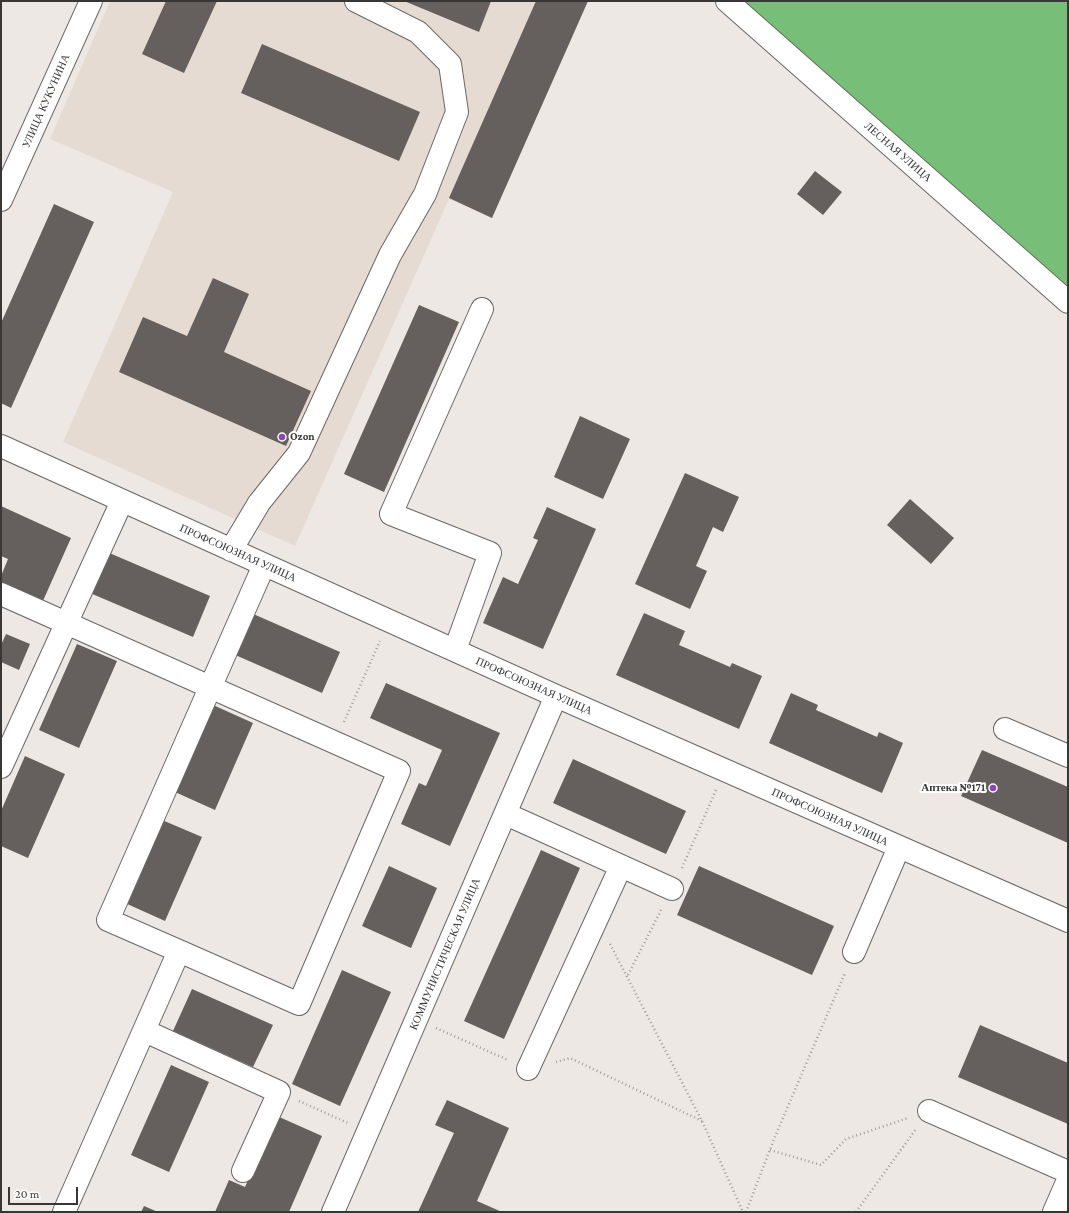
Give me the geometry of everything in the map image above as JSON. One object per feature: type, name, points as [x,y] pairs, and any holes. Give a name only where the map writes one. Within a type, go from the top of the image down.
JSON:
[{"type":"street","name":"УЛИЦА КУКУНИНА","points":[[1,200],[91,1]]},
{"type":"street","points":[[231,550],[259,503],[299,453],[390,255],[425,194],[457,112],[450,64],[418,32],[356,1]]},
{"type":"street","name":"ЛЕСНАЯ УЛИЦА","points":[[727,1],[1068,302]]},
{"type":"street","points":[[455,650],[490,553],[391,514],[482,309]]},
{"type":"street","name":"ПРОФСОЮЗНАЯ УЛИЦА","points":[[1,446],[556,696],[1068,921]]},
{"type":"street","points":[[1,767],[122,500]]},
{"type":"street","points":[[1,594],[210,686],[399,771],[299,1004],[108,920],[210,686],[264,565]]},
{"type":"street","name":"КОММУНИСТИЧЕСКАЯ УЛИЦА","points":[[333,1212],[556,696]]},
{"type":"street","points":[[1005,729],[1068,756]]},
{"type":"street","points":[[506,814],[672,889]]},
{"type":"street","points":[[854,952],[899,847]]},
{"type":"street","points":[[528,1069],[621,866]]},
{"type":"street","points":[[64,1212],[179,951]]},
{"type":"street","points":[[145,1031],[279,1092],[243,1171]]},
{"type":"street","points":[[929,1111],[1068,1172]]},
{"type":"street","points":[[1054,1212],[1068,1180]]},
{"type":"path","points":[[335,743],[389,621]]},
{"type":"path","points":[[596,920],[628,976],[702,1121],[745,1212]]},
{"type":"path","points":[[745,1212],[854,952]]},
{"type":"path","points":[[417,1020],[528,1069],[570,1058],[702,1121]]},
{"type":"path","points":[[279,1092],[368,1132]]},
{"type":"path","points":[[770,1150],[821,1165],[846,1139],[929,1111]]},
{"type":"path","points":[[856,1212],[929,1111]]},
{"type":"shaded area","points":[[110,1],[588,1],[492,218],[449,199],[295,546],[63,442],[173,192],[50,139]]},
{"type":"green space","points":[[727,1],[1068,1],[1068,302]]},
{"type":"building","points":[[166,1],[217,1],[184,73],[142,54]]},
{"type":"building","points":[[404,1],[491,1],[479,32]]},
{"type":"building","points":[[536,1],[588,1],[492,218],[449,198]]},
{"type":"building","points":[[262,44],[420,112],[399,161],[241,93]]},
{"type":"building","points":[[815,171],[842,192],[823,215],[797,194]]},
{"type":"building","points":[[54,204],[94,222],[11,408],[1,403],[1,323]]},
{"type":"building","points":[[213,278],[249,294],[224,352],[311,391],[286,446],[119,372],[143,317],[187,336]]},
{"type":"building","points":[[419,305],[459,322],[384,492],[344,474]]},
{"type":"building","points":[[580,416],[630,439],[603,499],[554,477]]},
{"type":"building","points":[[685,473],[739,497],[723,532],[713,527],[696,566],[707,571],[690,609],[635,584]]},
{"type":"building","points":[[910,499],[954,538],[931,564],[887,525]]},
{"type":"building","points":[[1,506],[71,538],[42,603],[1,584],[1,576],[8,559],[1,556]]},
{"type":"building","points":[[547,507],[596,529],[543,649],[483,623],[503,577],[518,584],[538,540],[533,538]]},
{"type":"building","points":[[107,552],[210,596],[193,637],[90,593]]},
{"type":"building","points":[[251,613],[340,652],[322,693],[233,654]]},
{"type":"building","points":[[644,613],[685,631],[679,645],[730,667],[732,663],[762,676],[739,729],[616,675]]},
{"type":"building","points":[[6,634],[30,644],[19,670],[1,662],[1,645]]},
{"type":"building","points":[[77,644],[117,661],[79,748],[39,730]]},
{"type":"building","points":[[386,683],[500,733],[450,846],[401,824],[419,783],[426,786],[442,750],[370,718]]},
{"type":"building","points":[[791,693],[818,705],[816,710],[877,737],[879,732],[903,743],[882,793],[769,743]]},
{"type":"building","points":[[213,705],[253,723],[215,810],[175,792]]},
{"type":"building","points":[[982,750],[1068,787],[1068,843],[961,796]]},
{"type":"building","points":[[25,756],[65,774],[28,858],[1,846],[1,811]]},
{"type":"building","points":[[573,759],[686,811],[666,854],[553,803]]},
{"type":"building","points":[[162,820],[202,837],[165,921],[125,903]]},
{"type":"building","points":[[541,850],[580,868],[504,1039],[464,1021]]},
{"type":"building","points":[[389,866],[437,888],[411,948],[362,926]]},
{"type":"building","points":[[699,866],[834,926],[812,975],[677,915]]},
{"type":"building","points":[[342,970],[391,992],[340,1106],[292,1084]]},
{"type":"building","points":[[192,989],[273,1025],[253,1067],[173,1031]]},
{"type":"building","points":[[980,1025],[1068,1063],[1068,1124],[958,1077]]},
{"type":"building","points":[[171,1065],[209,1082],[169,1172],[131,1155]]},
{"type":"building","points":[[447,1100],[509,1128],[477,1201],[502,1212],[418,1212],[454,1133],[435,1125]]},
{"type":"building","points":[[277,1116],[322,1136],[289,1212],[215,1212],[229,1180],[245,1187]]},
{"type":"building","points":[[144,1206],[158,1212],[141,1212]]},
{"type":"place","name":"Ozon","points":[[282,437]]},
{"type":"place","name":"Аптека №171","points":[[993,788]]}]
